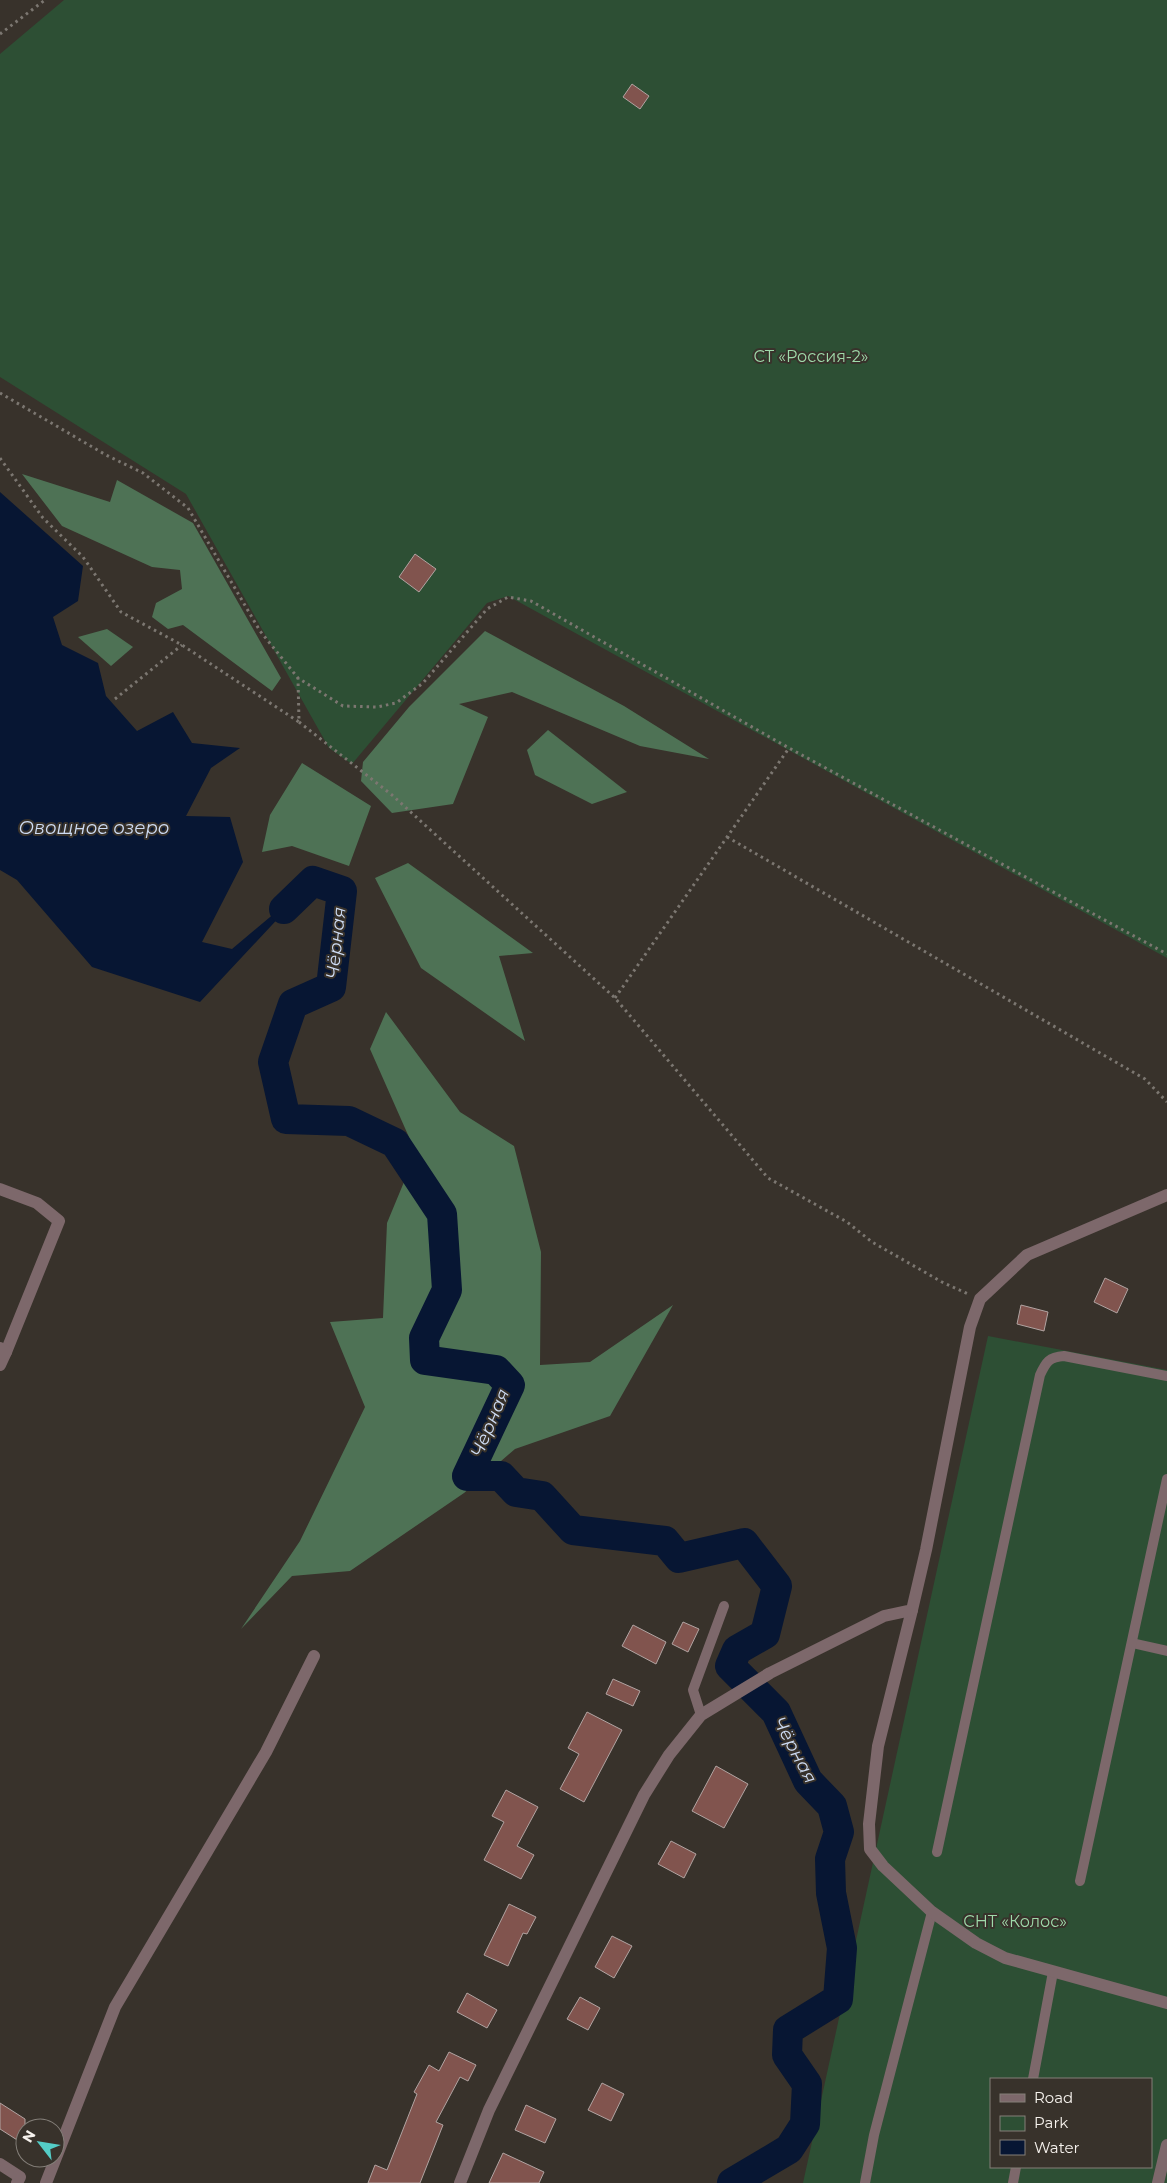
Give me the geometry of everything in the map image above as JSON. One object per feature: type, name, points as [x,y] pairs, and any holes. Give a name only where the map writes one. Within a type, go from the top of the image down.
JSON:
[{"type":"street","points":[[0,1189],[36,1203],[59,1221],[3,1350],[0,1365]]},
{"type":"street","points":[[1167,1194],[1027,1255],[980,1299],[970,1327],[928,1540],[878,1746],[869,1824],[870,1849],[883,1866],[932,1912],[976,1943],[1005,1958],[1167,2004]]},
{"type":"street","points":[[460,2183],[489,2110],[644,1795],[669,1755],[701,1715],[733,1694],[770,1673],[884,1616],[912,1610]]},
{"type":"street","points":[[46,2183],[115,2007],[266,1752],[314,1656]]},
{"type":"street","points":[[1158,2183],[1167,2145]]},
{"type":"street","points":[[0,2164],[18,2180]]},
{"type":"lane","points":[[937,1852],[1040,1375],[1046,1362],[1053,1356],[1064,1356],[1167,1376]]},
{"type":"lane","points":[[1080,1881],[1167,1479]]},
{"type":"lane","points":[[701,1715],[693,1690],[724,1606]]},
{"type":"lane","points":[[1132,1643],[1167,1652]]},
{"type":"lane","points":[[865,2183],[874,2135],[932,1912]]},
{"type":"lane","points":[[1033,2078],[1054,1972]]},
{"type":"lane","points":[[1013,2183],[1016,2168]]},
{"type":"path","points":[[0,34],[44,0]]},
{"type":"path","points":[[0,393],[106,455],[143,473],[188,508],[260,631],[298,678],[343,706],[377,707],[396,703],[423,683],[487,609],[508,597],[531,601],[789,748],[1167,954]]},
{"type":"path","points":[[0,458],[43,518],[83,557],[121,612],[182,645],[299,722],[392,795],[615,998],[768,1178],[847,1222],[872,1242],[942,1282],[980,1299]]},
{"type":"path","points":[[115,699],[182,645]]},
{"type":"path","points":[[298,678],[299,722]]},
{"type":"path","points":[[615,998],[789,748]]},
{"type":"path","points":[[727,838],[1145,1079],[1167,1102]]},
{"type":"green space","name":"СТ «Россия-2»","points":[[64,0],[1167,0],[1167,958],[508,596],[487,603],[352,764],[329,748],[186,494],[0,377],[0,54]]},
{"type":"green space","points":[[22,474],[110,502],[117,480],[193,523],[281,678],[272,691],[183,625],[168,629],[152,617],[156,603],[182,589],[180,570],[152,567],[62,526]]},
{"type":"green space","points":[[107,629],[133,647],[111,666],[78,637]]},
{"type":"green space","points":[[485,631],[624,706],[709,759],[640,746],[512,692],[459,704],[488,717],[453,804],[392,813],[361,781],[363,762],[409,707]]},
{"type":"green space","points":[[548,730],[627,792],[592,804],[535,775],[527,750]]},
{"type":"green space","points":[[302,763],[371,806],[349,866],[292,846],[262,852],[270,815]]},
{"type":"green space","points":[[408,863],[533,953],[499,956],[525,1041],[421,968],[375,878]]},
{"type":"green space","points":[[386,1012],[460,1112],[514,1146],[541,1252],[540,1365],[590,1362],[673,1305],[610,1416],[515,1449],[464,1493],[350,1571],[292,1576],[241,1629],[300,1541],[365,1407],[330,1322],[383,1318],[387,1223],[416,1153],[370,1049]]},
{"type":"green space","name":"СНТ «Колос»","points":[[988,1336],[1167,1370],[1167,2183],[803,2183]]},
{"type":"water","name":"Овощное озеро","points":[[0,492],[83,566],[78,601],[53,617],[62,645],[98,663],[106,696],[137,731],[173,712],[192,743],[240,748],[211,768],[186,816],[230,817],[243,862],[202,942],[232,949],[313,881],[200,1002],[92,967],[17,880],[0,870]]},
{"type":"building","points":[[632,84],[649,96],[640,109],[623,97]]},
{"type":"building","points":[[415,554],[436,569],[419,592],[399,577]]},
{"type":"building","points":[[1105,1278],[1128,1289],[1117,1313],[1094,1302]]},
{"type":"building","points":[[1021,1305],[1048,1312],[1044,1331],[1017,1324]]},
{"type":"building","points":[[683,1622],[699,1629],[688,1652],[672,1644]]},
{"type":"building","points":[[633,1625],[666,1642],[656,1664],[622,1646]]},
{"type":"building","points":[[613,1679],[640,1691],[633,1706],[606,1694]]},
{"type":"building","points":[[587,1712],[622,1730],[584,1802],[560,1789],[579,1754],[568,1748]]},
{"type":"building","points":[[716,1766],[748,1784],[724,1828],[692,1811]]},
{"type":"building","points":[[506,1790],[538,1807],[517,1846],[534,1855],[521,1879],[484,1860],[504,1822],[492,1816]]},
{"type":"building","points":[[671,1841],[696,1854],[684,1878],[658,1864]]},
{"type":"building","points":[[509,1904],[536,1917],[527,1934],[523,1933],[508,1966],[484,1955]]},
{"type":"building","points":[[612,1936],[632,1946],[614,1978],[595,1967]]},
{"type":"building","points":[[467,1993],[497,2010],[487,2028],[457,2012]]},
{"type":"building","points":[[580,1997],[600,2008],[588,2030],[567,2019]]},
{"type":"building","points":[[449,2052],[476,2065],[468,2081],[460,2077],[436,2122],[443,2125],[420,2183],[368,2183],[375,2165],[387,2170],[417,2094],[414,2092],[429,2065],[439,2071]]},
{"type":"building","points":[[602,2083],[624,2094],[611,2121],[588,2110]]},
{"type":"building","points":[[0,2103],[23,2118],[15,2118],[15,2139],[0,2129]]},
{"type":"building","points":[[526,2105],[556,2119],[545,2143],[515,2130]]},
{"type":"building","points":[[503,2153],[544,2172],[539,2183],[489,2183]]},
{"type":"waterway","name":"Чёрная","points":[[284,909],[313,881],[342,891],[331,987],[293,1004],[273,1062],[286,1119],[349,1121],[395,1143],[442,1214],[447,1290],[424,1338],[425,1360],[496,1370],[510,1385],[467,1476],[501,1476],[516,1492],[542,1496],[573,1530],[665,1541],[679,1558],[744,1543],[777,1586],[765,1634],[737,1650],[730,1666],[776,1712],[808,1781],[832,1806],[839,1832],[830,1859],[831,1893],[842,1948],[838,1999],[788,2030],[787,2055],[807,2084],[805,2124],[789,2149],[732,2183]]}]
